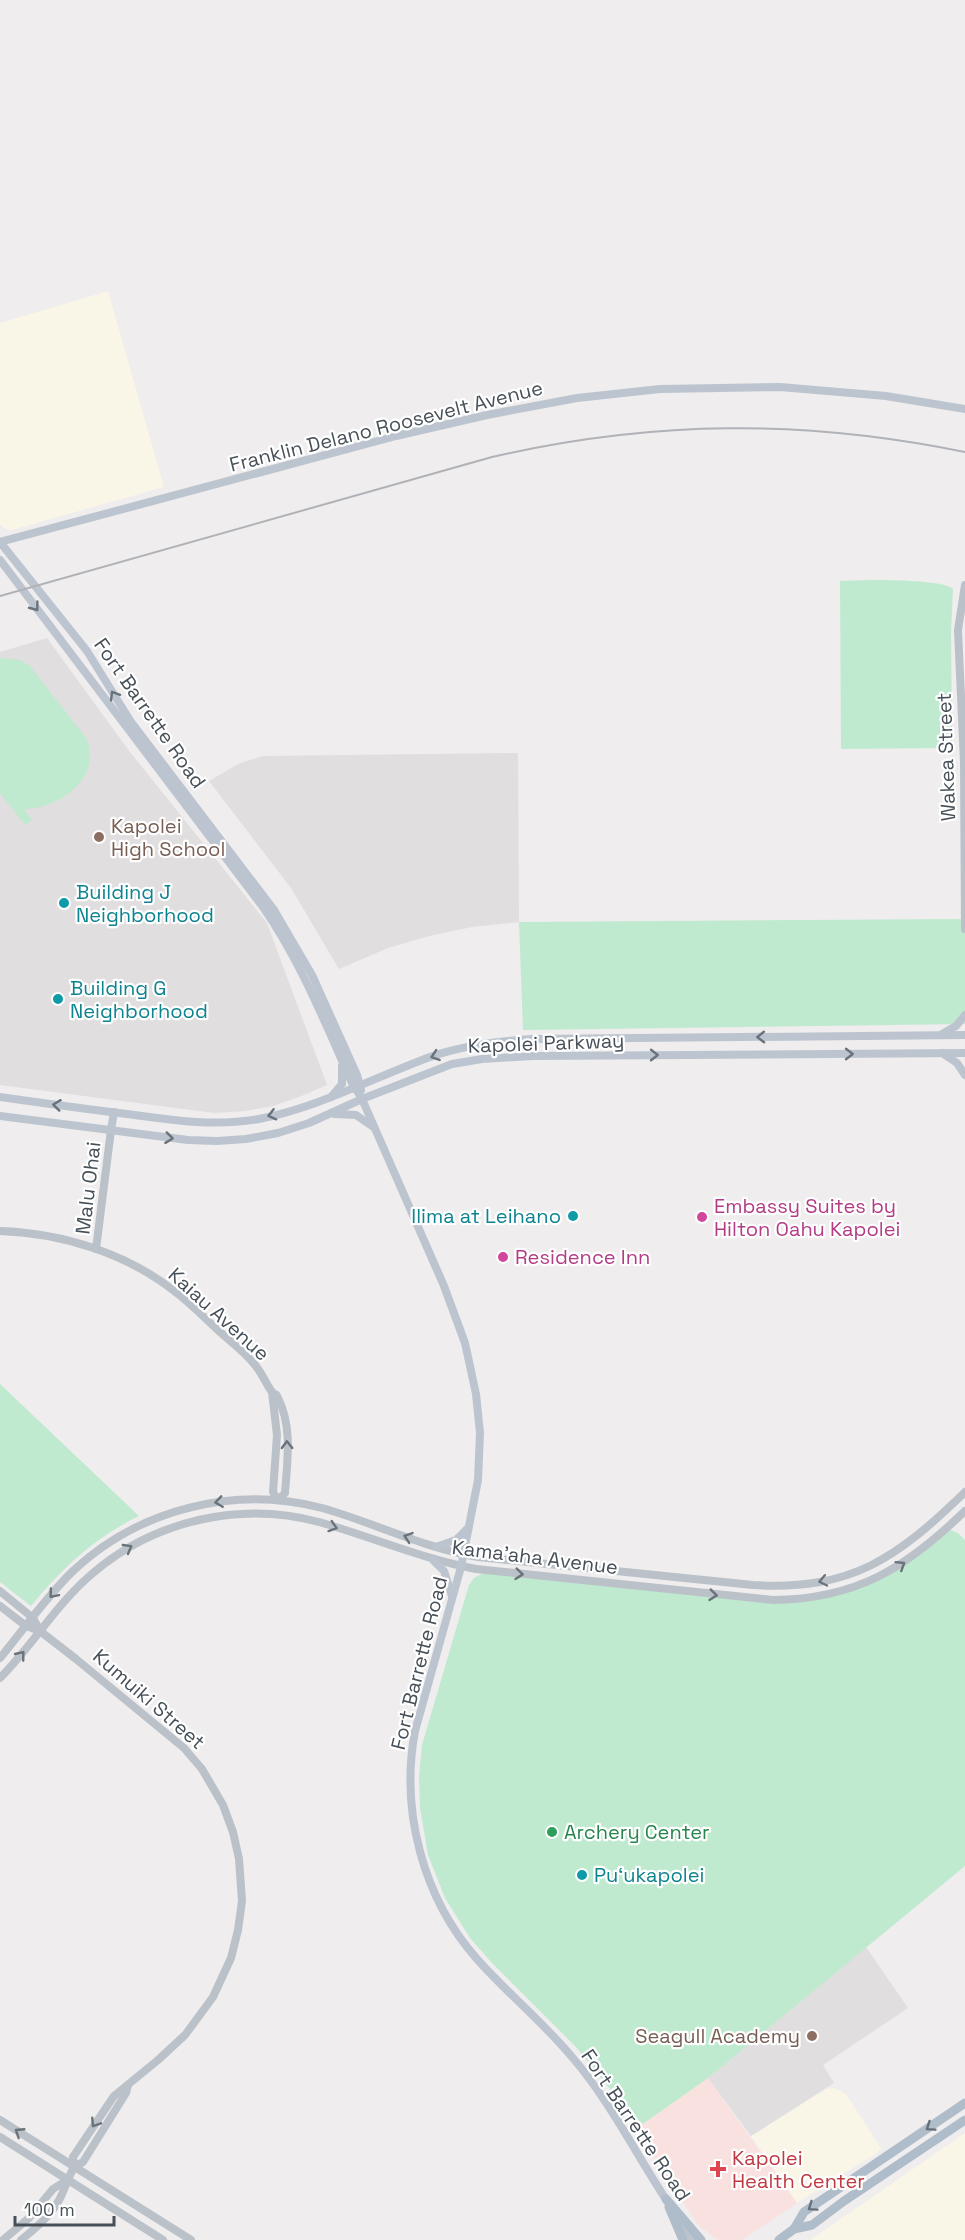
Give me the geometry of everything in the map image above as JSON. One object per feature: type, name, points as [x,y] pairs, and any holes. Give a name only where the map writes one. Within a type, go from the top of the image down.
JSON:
[{"type":"main road","name":"Franklin Delano Roosevelt Avenue","points":[[0,542],[396,436],[487,415],[588,397],[679,388],[780,387],[886,396],[965,410]]},
{"type":"main road","points":[[15,562],[14,545],[19,537]]},
{"type":"main road","name":"Fort Barrette Road","points":[[0,542],[87,651],[131,722],[282,922],[312,975],[362,1099],[444,1286],[465,1343],[476,1394],[480,1433],[478,1480],[464,1555],[415,1731],[411,1756],[410,1787],[413,1819],[424,1867],[443,1910],[467,1947],[573,2057],[617,2120],[693,2240]]},
{"type":"main road","name":"Fort Barrette Road","points":[[0,560],[263,907],[300,967],[337,1049],[358,1088]]},
{"type":"main road","points":[[940,1035],[956,1026],[965,1016]]},
{"type":"main road","name":"Kapolei Parkway","points":[[0,1097],[189,1122],[230,1123],[273,1116],[329,1099],[430,1057],[465,1047],[502,1041],[541,1038],[965,1035]]},
{"type":"main road","points":[[329,1099],[343,1081],[343,1070],[337,1049]]},
{"type":"main road","points":[[942,1053],[957,1063],[965,1075]]},
{"type":"main road","name":"Kapolei Parkway","points":[[0,1116],[188,1140],[231,1141],[278,1133],[328,1115],[436,1069],[452,1064],[498,1057],[965,1053]]},
{"type":"main road","points":[[111,1130],[114,1112]]},
{"type":"main road","points":[[328,1115],[356,1115],[375,1128]]},
{"type":"main road","points":[[436,1548],[456,1540],[469,1528]]},
{"type":"main road","points":[[433,1560],[444,1571],[452,1598]]},
{"type":"main road","points":[[779,2240],[794,2229],[804,2212],[965,2103]]},
{"type":"main road","points":[[794,2229],[812,2225],[965,2120]]},
{"type":"main road","points":[[666,2199],[683,2240]]},
{"type":"main road","points":[[666,2199],[701,2240]]},
{"type":"street","name":"Wakea Street","points":[[965,585],[958,630],[964,762],[965,929]]},
{"type":"street","name":"Malu Ohai","points":[[96,1249],[111,1130]]},
{"type":"street","name":"Kaiau Avenue","points":[[0,1231],[52,1237],[96,1249],[137,1267],[178,1294],[250,1359],[272,1392],[277,1435],[273,1492],[278,1500],[276,1515]]},
{"type":"street","name":"Kama'aha Avenue","points":[[0,1658],[61,1583],[85,1561],[138,1526],[198,1505],[230,1500],[278,1500],[325,1509],[436,1548],[464,1555],[753,1585],[803,1585],[840,1577],[880,1561],[920,1534],[965,1492]]},
{"type":"street","name":"Kama'aha Avenue","points":[[0,1678],[72,1593],[94,1572],[145,1539],[172,1527],[201,1519],[231,1515],[276,1515],[321,1522],[433,1560],[461,1567],[758,1600],[803,1599],[846,1590],[889,1572],[915,1556],[965,1511]]},
{"type":"street","points":[[0,1591],[33,1618],[40,1631]]},
{"type":"street","points":[[0,1606],[26,1626],[40,1631]]},
{"type":"street","name":"Kumuiki Street","points":[[40,1631],[164,1729],[202,1769],[217,1793],[228,1818],[238,1852],[242,1887],[240,1916],[231,1958],[220,1984],[205,2009],[185,2035],[111,2099],[73,2157],[74,2168],[66,2180]]},
{"type":"street","points":[[0,2120],[191,2240]]},
{"type":"street","points":[[0,2137],[163,2240]]},
{"type":"street","points":[[3,2240],[29,2218],[53,2189],[66,2180]]},
{"type":"street","points":[[21,2240],[53,2207],[62,2194],[66,2180]]},
{"type":"shaded area","points":[[108,291],[164,487],[12,530],[5,529],[0,524],[0,323]]},
{"type":"shaded area","name":"Kapolei High School","points":[[47,638],[130,752],[267,923],[327,1085],[273,1106],[214,1113],[0,1085],[0,652]]},
{"type":"shaded area","points":[[518,753],[519,922],[472,927],[429,936],[388,948],[339,969],[291,888],[209,781],[240,763],[263,756]]},
{"type":"shaded area","name":"Seagull Academy","points":[[866,1947],[908,2008],[823,2065],[834,2083],[751,2136],[708,2078]]},
{"type":"shaded area","name":"Kapolei Health Center","points":[[708,2078],[797,2203],[742,2240],[718,2240],[699,2226],[635,2130]]},
{"type":"shaded area","points":[[834,2088],[846,2094],[881,2148],[877,2153],[797,2203],[751,2136],[826,2089]]},
{"type":"shaded area","points":[[965,2133],[965,2240],[810,2240]]},
{"type":"green space","points":[[840,581],[927,582],[953,589],[952,742],[949,746],[943,748],[841,749]]},
{"type":"green space","points":[[0,658],[20,660],[30,666],[86,738],[90,752],[89,766],[84,778],[64,797],[37,808],[24,809],[32,820],[25,825],[0,793]]},
{"type":"green space","points":[[965,919],[965,1024],[523,1030],[519,922]]},
{"type":"green space","points":[[0,1384],[139,1516],[93,1544],[54,1579],[31,1606],[0,1582]]},
{"type":"green space","points":[[950,1530],[958,1533],[965,1540],[965,1866],[708,2078],[640,2126],[576,2047],[470,1938],[445,1898],[428,1855],[420,1808],[419,1777],[422,1745],[469,1585],[474,1578],[483,1573],[759,1602],[849,1590]]},
{"type":"railway","points":[[0,596],[492,457],[611,436],[670,430],[787,429],[905,441],[965,452]]},
{"type":"place","name":"Kapolei High School","points":[[99,837]]},
{"type":"place","name":"Building J Neighborhood","points":[[64,903]]},
{"type":"place","name":"Building G Neighborhood","points":[[58,999]]},
{"type":"place","name":"Ilima at Leihano","points":[[573,1216]]},
{"type":"place","name":"Embassy Suites by Hilton Oahu Kapolei","points":[[702,1217]]},
{"type":"place","name":"Residence Inn","points":[[503,1257]]},
{"type":"place","name":"Archery Center","points":[[552,1832]]},
{"type":"place","name":"Puʻukapolei","points":[[582,1875]]},
{"type":"place","name":"Seagull Academy","points":[[812,2036]]},
{"type":"place","name":"Kapolei Health Center","points":[[718,2169]]}]
